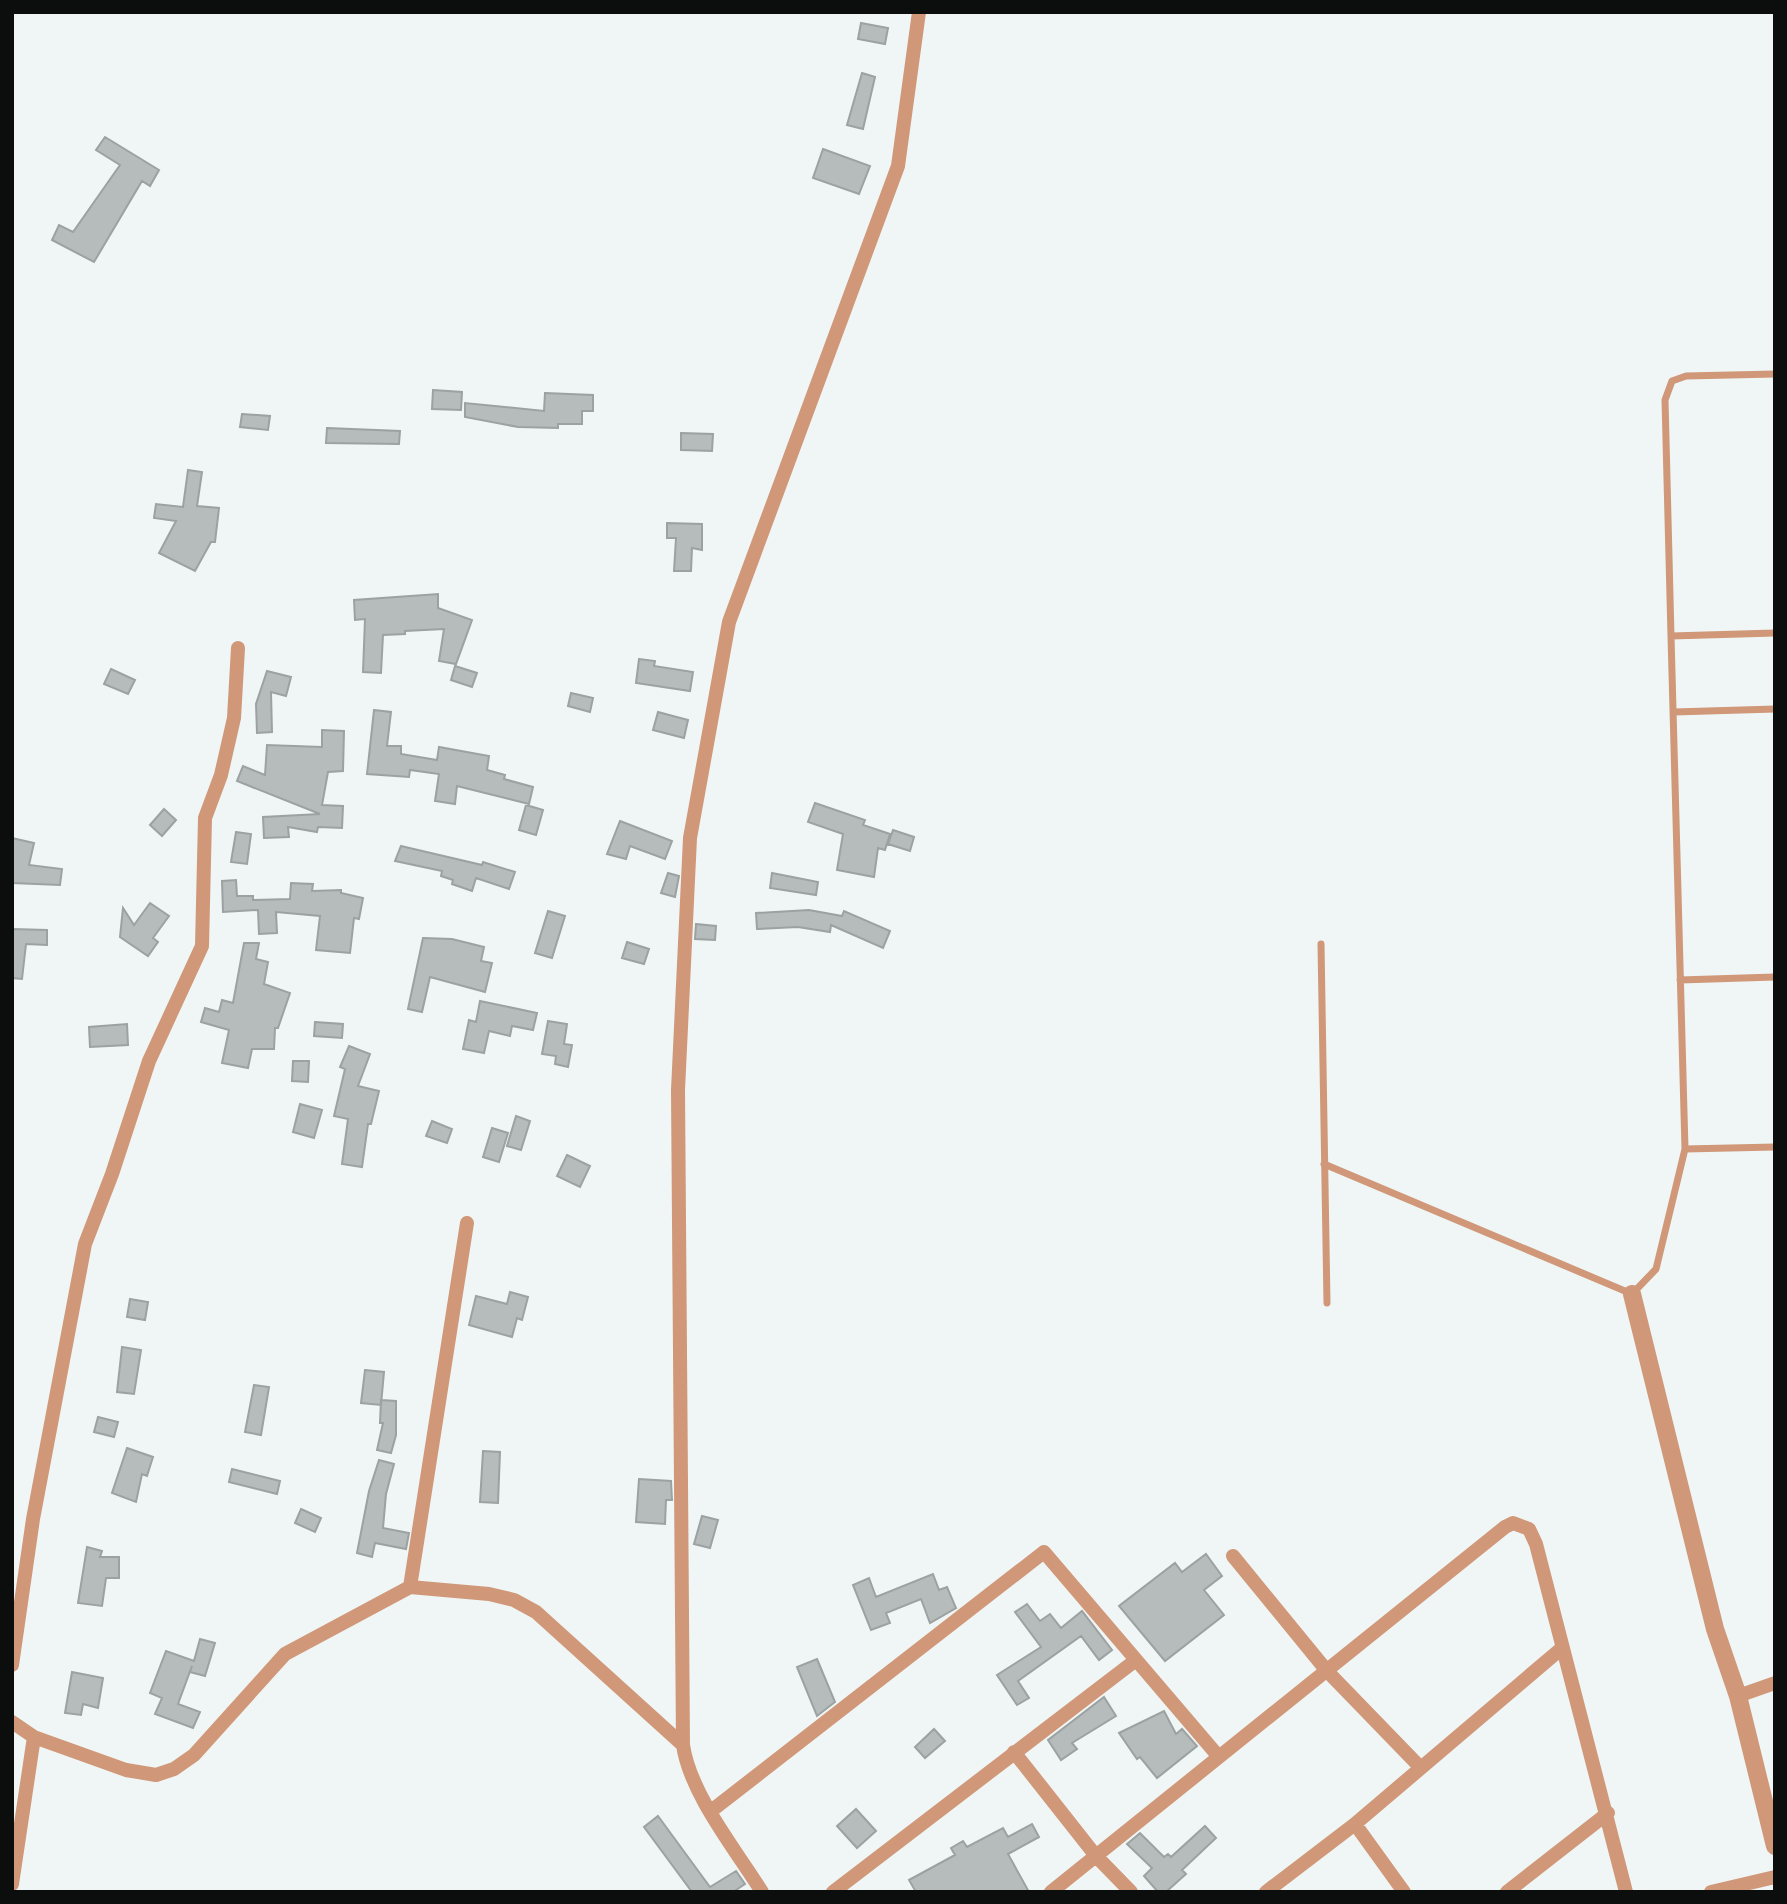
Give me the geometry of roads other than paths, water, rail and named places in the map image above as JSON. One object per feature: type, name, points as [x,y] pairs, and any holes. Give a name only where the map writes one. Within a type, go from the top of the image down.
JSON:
[{"type":"street","points":[[762,1892],[711,1811],[685,1762],[683,1745],[678,1090],[690,838],[729,622],[898,166],[919,12]]},
{"type":"street","points":[[12,1665],[33,1519],[85,1244],[112,1174],[149,1061],[202,946],[205,818],[221,775],[234,718],[238,648]]},
{"type":"street","points":[[410,1587],[467,1223]]},
{"type":"street","points":[[1632,1294],[1715,1629],[1738,1696],[1775,1846]]},
{"type":"street","points":[[1052,1892],[1505,1527],[1513,1524],[1529,1529],[1536,1544],[1608,1814],[1626,1892]]},
{"type":"street","points":[[711,1811],[1044,1552],[1219,1757]]},
{"type":"street","points":[[1233,1556],[1327,1671],[1421,1768]]},
{"type":"street","points":[[12,1722],[34,1737],[126,1770],[156,1775],[174,1769],[194,1755],[285,1654],[410,1587],[489,1594],[514,1600],[536,1612],[683,1745]]},
{"type":"street","points":[[1266,1892],[1355,1824],[1562,1648]]},
{"type":"street","points":[[833,1892],[1136,1660]]},
{"type":"street","points":[[1738,1696],[1775,1683]]},
{"type":"street","points":[[12,1884],[34,1737]]},
{"type":"street","points":[[1013,1752],[1096,1856],[1131,1892]]},
{"type":"street","points":[[1507,1892],[1608,1814]]},
{"type":"street","points":[[1355,1824],[1404,1892]]},
{"type":"street","points":[[1711,1892],[1775,1877]]},
{"type":"lane","points":[[1324,1164],[1632,1294],[1656,1269],[1685,1149],[1665,400],[1672,381],[1686,376],[1775,374]]},
{"type":"lane","points":[[1671,636],[1775,633]]},
{"type":"lane","points":[[1674,712],[1775,709]]},
{"type":"lane","points":[[1321,944],[1328,1303]]},
{"type":"lane","points":[[1680,980],[1775,977]]},
{"type":"lane","points":[[1685,1149],[1775,1147]]}]
